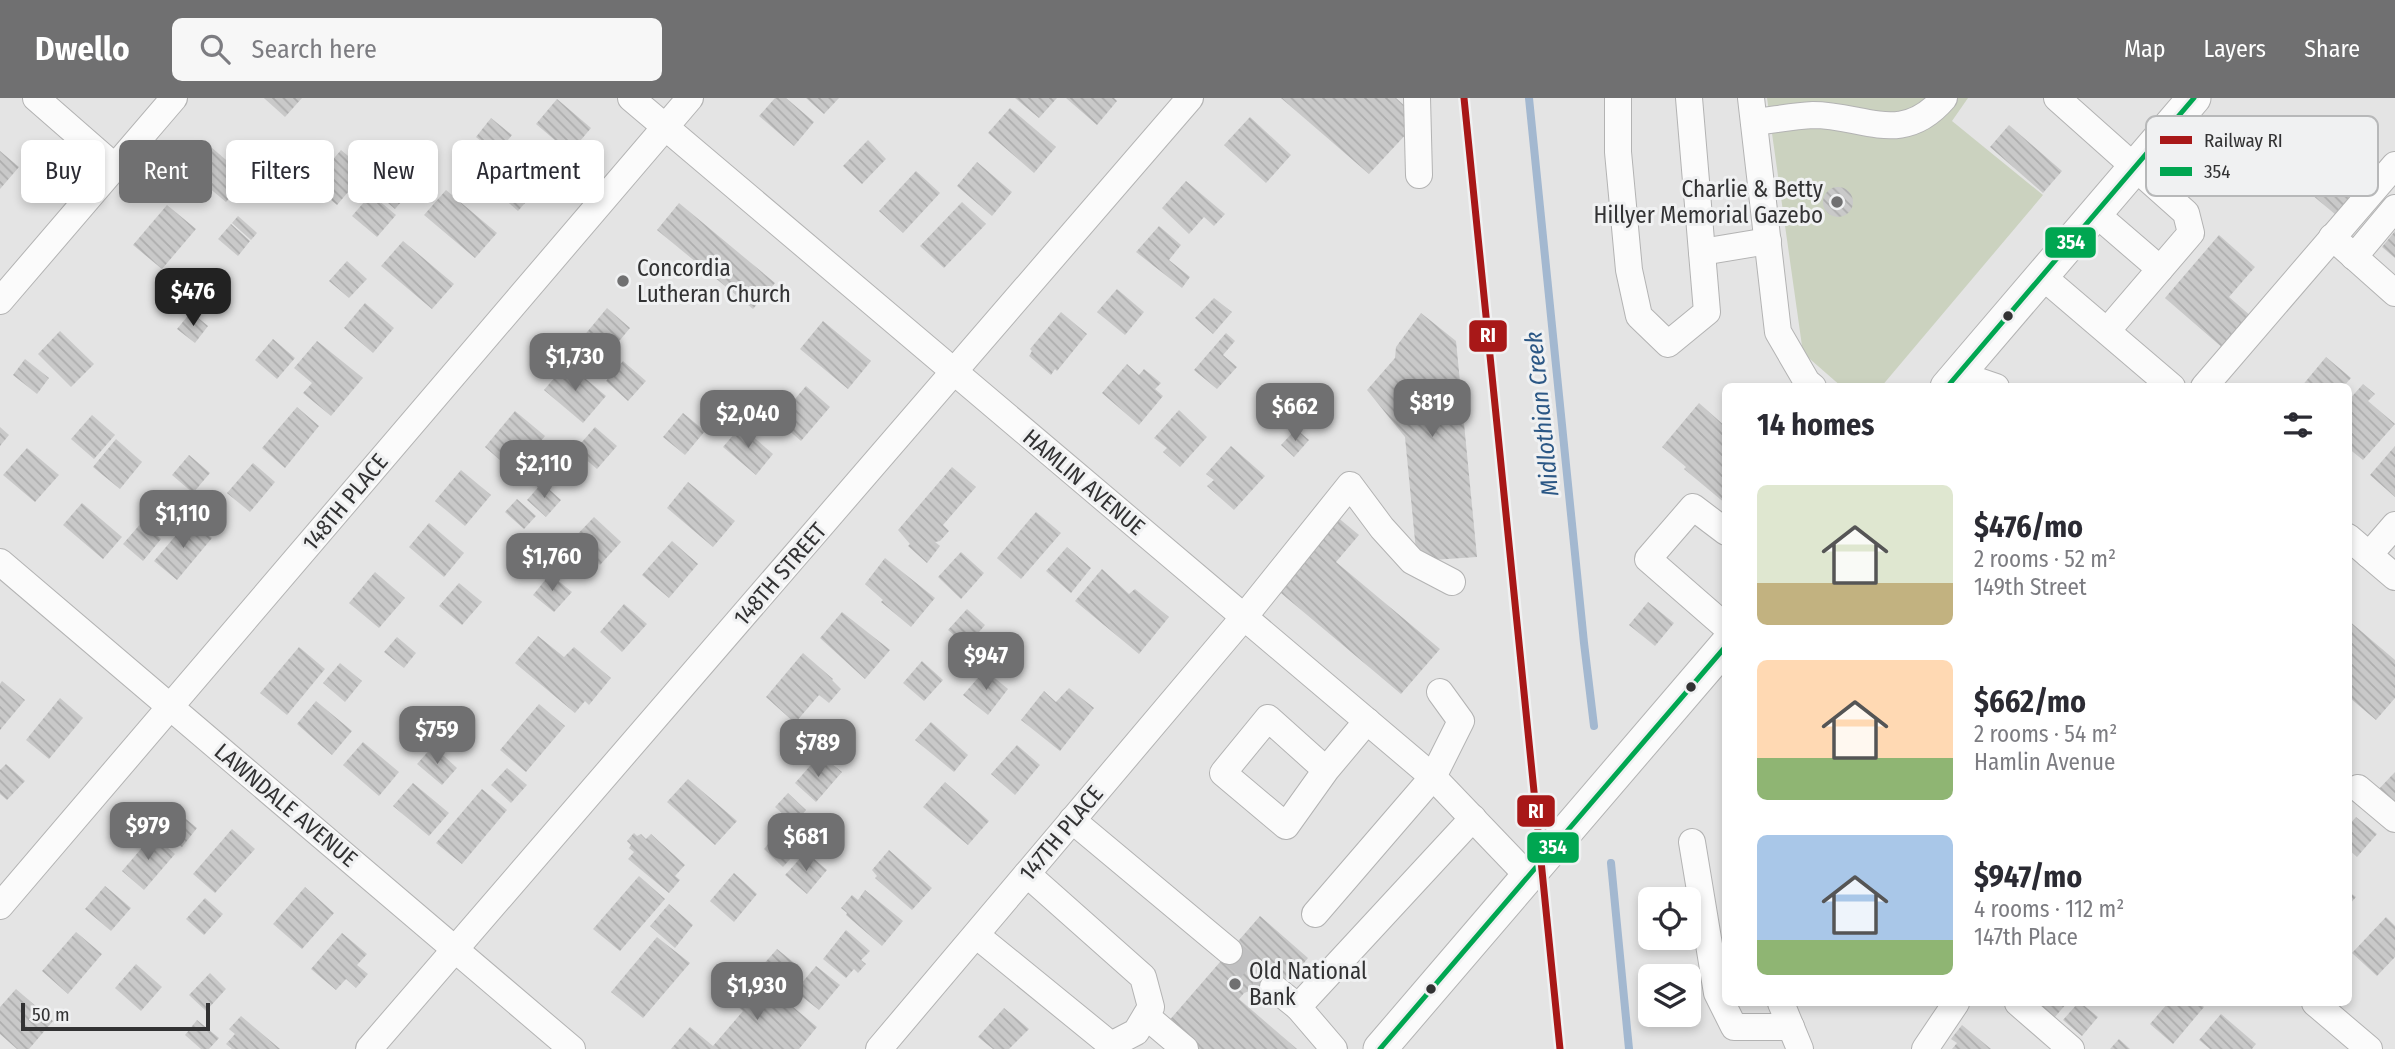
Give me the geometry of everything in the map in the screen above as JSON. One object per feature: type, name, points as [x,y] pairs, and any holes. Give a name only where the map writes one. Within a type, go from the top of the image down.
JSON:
[{"type":"main road","points":[[2178,116],[2193,98]]},
{"type":"main road","points":[[1952,380],[2146,154]]},
{"type":"main road","points":[[1380,1049],[1722,650]]},
{"type":"street","points":[[36,98],[115,167]]},
{"type":"street","points":[[0,300],[174,98]]},
{"type":"street","name":"HAMLIN AVENUE","points":[[631,98],[1433,777],[1528,876]]},
{"type":"street","name":"148TH PLACE","points":[[0,906],[690,98]]},
{"type":"street","name":"148TH STREET","points":[[369,1049],[1190,98]]},
{"type":"street","points":[[1417,98],[1419,175]]},
{"type":"street","points":[[1618,98],[1618,152],[1629,270],[1639,316],[1668,344],[1707,312],[1689,98]]},
{"type":"street","points":[[1808,383],[1778,332],[1752,110],[1814,115],[1881,126],[1913,123],[1944,98]]},
{"type":"street","points":[[2057,98],[2146,177]]},
{"type":"street","points":[[2378,184],[2395,164]]},
{"type":"street","points":[[2107,331],[2191,233],[2186,213],[2167,196]]},
{"type":"street","points":[[2207,383],[2367,196]]},
{"type":"street","points":[[2354,257],[2395,208]]},
{"type":"street","points":[[2095,213],[2160,269]]},
{"type":"street","points":[[2332,237],[2395,293]]},
{"type":"street","points":[[1702,252],[1768,241]]},
{"type":"street","points":[[2042,276],[2167,383]]},
{"type":"street","points":[[1952,380],[1971,383]]},
{"type":"street","name":"147TH PLACE","points":[[879,1049],[1244,617],[1350,485],[1382,528],[1412,561],[1452,582]]},
{"type":"street","points":[[1722,530],[1693,507],[1648,559],[1722,624]]},
{"type":"street","points":[[2369,555],[2395,525]]},
{"type":"street","points":[[2352,540],[2395,577]]},
{"type":"street","name":"LAWNDALE AVENUE","points":[[0,562],[572,1049]]},
{"type":"street","points":[[1315,914],[1433,777],[1461,721],[1440,692]]},
{"type":"street","points":[[1326,770],[1367,721]]},
{"type":"street","points":[[2358,788],[2395,819]]},
{"type":"street","points":[[1298,1007],[1473,818]]},
{"type":"street","points":[[1072,820],[1229,951]]},
{"type":"street","points":[[1692,842],[1717,993],[1722,1003]]},
{"type":"street","points":[[976,935],[1111,1045],[1136,1032],[1151,1007],[1143,977],[1027,874]]},
{"type":"street","points":[[1273,987],[1298,1007],[1334,1049]]},
{"type":"street","points":[[1724,1006],[1734,1027],[1796,1038]]},
{"type":"street","points":[[1782,1006],[1796,1038]]},
{"type":"street","points":[[1925,1049],[1954,1006]]},
{"type":"street","points":[[2021,1006],[2071,1049]]},
{"type":"street","points":[[2319,1006],[2370,1049]]},
{"type":"street","points":[[1146,1016],[1185,1049]]},
{"type":"green space","points":[[1767,98],[1968,98],[1952,121],[2043,195],[1884,383],[1837,383],[1803,353]]},
{"type":"building","points":[[264,98],[302,98],[285,117]]},
{"type":"building","points":[[775,98],[786,98],[814,122],[794,146],[759,116]]},
{"type":"building","points":[[806,98],[839,98],[824,114]]},
{"type":"building","points":[[1015,98],[1057,98],[1039,118]]},
{"type":"building","points":[[1066,98],[1114,98],[1117,101],[1097,125]]},
{"type":"building","points":[[1281,98],[1396,98],[1407,108],[1410,130],[1369,174]]},
{"type":"building","points":[[557,99],[591,128],[581,140],[555,140],[536,124]]},
{"type":"building","points":[[1010,108],[1056,147],[1034,173],[988,133]]},
{"type":"building","points":[[1250,117],[1291,155],[1266,183],[1224,145]]},
{"type":"building","points":[[491,118],[512,135],[508,140],[480,140],[476,137]]},
{"type":"building","points":[[2009,125],[2062,171],[2043,193],[1990,147]]},
{"type":"building","points":[[868,140],[886,159],[862,184],[843,166]]},
{"type":"building","points":[[212,148],[226,160],[226,202],[212,190]]},
{"type":"building","points":[[341,150],[348,156],[348,192],[337,205],[334,202],[334,158]]},
{"type":"building","points":[[0,151],[19,167],[0,189]]},
{"type":"building","points":[[977,162],[1012,192],[992,216],[957,186]]},
{"type":"building","points":[[916,171],[940,193],[903,233],[879,211]]},
{"type":"building","points":[[1186,181],[1225,214],[1214,226],[1204,217],[1189,234],[1162,208]]},
{"type":"building","name":"Charlie & Betty Hillyer Memorial Gazebo","points":[[1838,187],[1849,191],[1853,202],[1849,213],[1838,217],[1827,213],[1823,202],[1827,191]]},
{"type":"building","points":[[446,190],[452,195],[452,203],[461,203],[497,233],[475,258],[424,215],[435,203],[438,203]]},
{"type":"building","points":[[2313,196],[2351,196],[2336,215]]},
{"type":"building","points":[[962,202],[986,224],[944,268],[920,246]]},
{"type":"building","points":[[363,203],[382,203],[396,215],[377,237],[352,216]]},
{"type":"building","points":[[388,203],[400,203],[395,209]]},
{"type":"building","points":[[509,203],[525,203],[518,211]]},
{"type":"building","points":[[679,203],[775,283],[753,309],[657,230]]},
{"type":"building","points":[[167,205],[196,229],[162,269],[133,245]]},
{"type":"building","points":[[238,216],[257,233],[251,240],[232,223]]},
{"type":"building","points":[[231,224],[250,241],[238,256],[218,239]]},
{"type":"building","points":[[1159,226],[1181,245],[1169,260],[1190,277],[1182,288],[1136,252]]},
{"type":"building","points":[[2395,231],[2395,258],[2382,247]]},
{"type":"building","points":[[2219,235],[2255,267],[2229,297],[2252,317],[2224,349],[2165,298]]},
{"type":"building","points":[[403,241],[454,284],[432,309],[381,266]]},
{"type":"building","points":[[347,261],[367,279],[349,298],[329,281]]},
{"type":"building","points":[[189,279],[201,291],[188,306],[175,294]]},
{"type":"building","points":[[1117,289],[1144,312],[1125,335],[1097,312]]},
{"type":"building","points":[[1214,298],[1232,312],[1213,334],[1195,318]]},
{"type":"building","points":[[365,303],[394,328],[373,353],[344,328]]},
{"type":"building","points":[[607,308],[630,328],[606,357],[583,337]]},
{"type":"building","points":[[191,312],[208,326],[195,343],[177,329]]},
{"type":"building","points":[[1061,312],[1087,334],[1051,375],[1029,356],[1032,351],[1030,349]]},
{"type":"building","points":[[1421,313],[1456,341],[1477,557],[1417,561],[1405,437],[1367,390],[1395,358],[1396,347]]},
{"type":"building","points":[[823,321],[871,361],[848,389],[800,349]]},
{"type":"building","points":[[60,331],[94,364],[71,387],[38,354]]},
{"type":"building","points":[[1226,333],[1235,341],[1223,355],[1237,367],[1217,389],[1194,370]]},
{"type":"building","points":[[273,339],[295,358],[277,379],[255,360]]},
{"type":"building","points":[[317,341],[363,378],[331,416],[303,393],[312,383],[294,368]]},
{"type":"building","points":[[2326,357],[2351,378],[2347,383],[2304,383]]},
{"type":"building","points":[[25,359],[49,378],[37,394],[13,375]]},
{"type":"building","points":[[623,361],[646,381],[628,401],[606,381]]},
{"type":"building","points":[[567,363],[606,396],[583,423],[544,390]]},
{"type":"building","points":[[1127,364],[1139,375],[1144,369],[1161,383],[1155,389],[1163,396],[1139,425],[1102,393]]},
{"type":"building","points":[[2363,384],[2375,394],[2368,401],[2395,424],[2363,460],[2352,451],[2352,396]]},
{"type":"building","points":[[806,386],[830,407],[801,441],[777,420]]},
{"type":"building","points":[[1699,403],[1722,423],[1722,501],[1684,469],[1686,467],[1662,447]]},
{"type":"building","points":[[297,407],[319,426],[285,468],[262,448]]},
{"type":"building","points":[[1179,410],[1207,437],[1180,467],[1163,452],[1167,448],[1154,438]]},
{"type":"building","points":[[515,411],[545,436],[515,473],[485,447]]},
{"type":"building","points":[[683,413],[705,431],[685,455],[663,437]]},
{"type":"building","points":[[92,415],[115,435],[94,459],[71,439]]},
{"type":"building","points":[[741,426],[773,454],[756,475],[723,447]]},
{"type":"building","points":[[0,427],[9,435],[0,446]]},
{"type":"building","points":[[595,427],[617,446],[597,469],[575,450]]},
{"type":"building","points":[[1296,429],[1309,440],[1294,457],[1281,445]]},
{"type":"building","points":[[116,439],[142,462],[120,489],[93,467]]},
{"type":"building","points":[[1231,446],[1265,476],[1234,510],[1207,486],[1214,480],[1206,474]]},
{"type":"building","points":[[2395,446],[2395,497],[2370,475]]},
{"type":"building","points":[[27,448],[59,475],[35,502],[3,475]]},
{"type":"building","points":[[189,455],[210,473],[193,493],[172,475]]},
{"type":"building","points":[[253,463],[275,482],[250,512],[227,493]]},
{"type":"building","points":[[952,467],[976,487],[943,525],[949,531],[940,541],[935,542],[940,546],[927,563],[908,546],[910,544],[898,530]]},
{"type":"building","points":[[461,470],[491,495],[465,526],[435,501]]},
{"type":"building","points":[[688,482],[735,521],[713,547],[667,508]]},
{"type":"building","points":[[542,483],[561,500],[546,517],[527,500]]},
{"type":"building","points":[[517,499],[536,516],[524,529],[505,512]]},
{"type":"building","points":[[82,503],[122,537],[103,559],[63,525]]},
{"type":"building","points":[[1036,512],[1061,533],[1021,579],[997,558]]},
{"type":"building","points":[[1336,516],[1359,535],[1336,562],[1440,649],[1401,694],[1275,588]]},
{"type":"building","points":[[594,517],[621,542],[600,565],[573,539]]},
{"type":"building","points":[[189,520],[212,538],[177,580],[154,561]]},
{"type":"building","points":[[142,522],[161,539],[143,561],[123,544]]},
{"type":"building","points":[[429,523],[464,553],[444,577],[409,547]]},
{"type":"building","points":[[672,541],[698,564],[669,598],[642,575]]},
{"type":"building","points":[[1067,547],[1091,568],[1071,593],[1046,571]]},
{"type":"building","points":[[961,552],[984,573],[961,599],[938,577]]},
{"type":"building","points":[[885,558],[935,598],[911,627],[881,602],[883,600],[865,584]]},
{"type":"building","points":[[1102,569],[1129,594],[1135,589],[1169,617],[1139,654],[1075,601]]},
{"type":"building","points":[[375,572],[405,598],[379,628],[349,603]]},
{"type":"building","points":[[550,574],[572,592],[554,612],[533,595]]},
{"type":"building","points":[[459,583],[482,602],[462,625],[439,606]]},
{"type":"building","points":[[1648,602],[1674,623],[1655,646],[1629,625]]},
{"type":"building","points":[[624,604],[647,624],[622,652],[600,632]]},
{"type":"building","points":[[967,609],[985,625],[967,646],[948,630]]},
{"type":"building","points":[[842,612],[890,650],[865,679],[820,638]]},
{"type":"building","points":[[2352,623],[2395,660],[2395,698],[2376,720],[2352,700]]},
{"type":"building","points":[[538,636],[564,657],[574,647],[611,678],[589,705],[585,701],[575,713],[515,663]]},
{"type":"building","points":[[397,637],[416,653],[404,668],[384,652]]},
{"type":"building","points":[[299,647],[325,669],[287,715],[260,693]]},
{"type":"building","points":[[803,653],[841,689],[829,703],[819,695],[795,723],[766,697]]},
{"type":"building","points":[[922,661],[943,680],[924,701],[903,683]]},
{"type":"building","points":[[340,663],[362,681],[345,702],[323,683]]},
{"type":"building","points":[[985,670],[1008,689],[988,715],[963,695]]},
{"type":"building","points":[[2,681],[25,700],[0,730],[0,684]]},
{"type":"building","points":[[1069,688],[1094,708],[1060,751],[1021,720],[1044,691],[1056,702]]},
{"type":"building","points":[[60,698],[83,718],[49,759],[26,740]]},
{"type":"building","points":[[316,701],[352,731],[332,755],[297,724]]},
{"type":"building","points":[[539,704],[565,726],[526,772],[500,750]]},
{"type":"building","points":[[931,722],[968,755],[954,772],[915,740]]},
{"type":"building","points":[[363,742],[399,772],[379,796],[343,765]]},
{"type":"building","points":[[1017,745],[1040,765],[1015,795],[991,774]]},
{"type":"building","points":[[433,746],[457,768],[442,785],[417,764]]},
{"type":"building","points":[[817,758],[824,764],[827,760],[842,772],[816,802],[795,783]]},
{"type":"building","points":[[6,764],[25,781],[7,800],[0,794],[0,770]]},
{"type":"building","points":[[507,768],[527,785],[511,803],[491,785]]},
{"type":"building","points":[[2395,772],[2395,808],[2377,791]]},
{"type":"building","points":[[688,779],[737,821],[715,845],[667,802]]},
{"type":"building","points":[[945,782],[989,821],[968,845],[923,807]]},
{"type":"building","points":[[413,783],[449,813],[429,836],[393,806]]},
{"type":"building","points":[[482,789],[507,810],[462,864],[436,843]]},
{"type":"building","points":[[788,793],[806,810],[794,824],[775,807]]},
{"type":"building","points":[[176,811],[197,828],[182,847],[161,829]]},
{"type":"building","points":[[2356,817],[2377,834],[2357,857],[2352,853],[2352,822]]},
{"type":"building","points":[[232,829],[255,849],[215,893],[193,874]]},
{"type":"building","points":[[780,830],[800,848],[783,867],[764,849]]},
{"type":"building","points":[[634,833],[637,836],[641,834],[646,839],[651,834],[685,865],[675,876],[680,880],[669,893],[628,859],[634,852],[627,841]]},
{"type":"building","points":[[153,835],[175,854],[144,890],[122,871]]},
{"type":"building","points":[[889,850],[932,888],[912,910],[875,878],[877,876],[872,870]]},
{"type":"building","points":[[806,852],[827,870],[807,894],[785,875]]},
{"type":"building","points":[[734,873],[757,894],[734,922],[710,901]]},
{"type":"building","points":[[639,876],[665,899],[620,951],[593,929]]},
{"type":"building","points":[[105,886],[131,908],[111,931],[85,909]]},
{"type":"building","points":[[305,887],[334,913],[302,949],[273,924]]},
{"type":"building","points":[[865,890],[903,921],[882,946],[841,908],[852,895],[858,900]]},
{"type":"building","points":[[205,898],[223,914],[204,935],[186,919]]},
{"type":"building","points":[[669,904],[693,925],[675,948],[650,926]]},
{"type":"building","name":"Old National Bank","points":[[1260,916],[1308,958],[1293,976],[1244,993],[1239,999],[1297,1049],[1197,1049],[1167,1023]]},
{"type":"building","points":[[2386,917],[2395,926],[2395,957],[2377,976],[2352,953]]},
{"type":"building","points":[[846,930],[870,951],[861,960],[866,964],[858,973],[854,969],[846,978],[823,959]]},
{"type":"building","points":[[76,932],[102,954],[68,994],[42,971]]},
{"type":"building","points":[[342,933],[367,954],[357,965],[368,974],[356,988],[346,979],[336,990],[311,969]]},
{"type":"building","points":[[657,937],[690,963],[643,1018],[611,992]]},
{"type":"building","points":[[777,949],[798,966],[782,985],[761,967]]},
{"type":"building","points":[[136,964],[162,987],[141,1011],[115,988]]},
{"type":"building","points":[[816,966],[840,985],[819,1010],[795,991]]},
{"type":"building","points":[[750,971],[817,1027],[799,1049],[671,1049],[690,1027],[713,1046],[743,1011],[726,997]]},
{"type":"building","points":[[210,973],[226,989],[206,1011],[189,995]]},
{"type":"building","points":[[16,989],[53,1021],[29,1049],[17,1049],[0,1034],[0,1007]]},
{"type":"building","points":[[2040,1006],[2064,1006],[2054,1018]]},
{"type":"building","points":[[2075,1006],[2085,1006],[2098,1017],[2082,1036],[2063,1020]]},
{"type":"building","points":[[2165,1006],[2204,1007],[2173,1044],[2150,1024]]},
{"type":"building","points":[[1004,1008],[1029,1029],[1009,1049],[993,1049],[978,1037]]},
{"type":"building","points":[[2221,1014],[2256,1044],[2252,1049],[2210,1049],[2199,1040]]},
{"type":"building","points":[[241,1016],[280,1049],[232,1049],[226,1044],[235,1034],[229,1029]]},
{"type":"building","points":[[197,1020],[219,1038],[209,1049],[201,1049],[185,1035]]},
{"type":"building","points":[[1962,1025],[1991,1049],[1952,1049],[1957,1043],[1951,1039]]},
{"type":"building","points":[[2119,1039],[2130,1049],[2110,1049]]},
{"type":"waterway","name":"Midlothian Creek","points":[[1529,98],[1594,726]]},
{"type":"waterway","name":"Midlothian Creek","points":[[1611,863],[1629,1049]]},
{"type":"tunnel","points":[[1229,951],[1273,987]]},
{"type":"rail line","name":"RI","points":[[1464,98],[1560,1049]]},
{"type":"transit line","name":"354","points":[[2179,116],[2194,98]]},
{"type":"transit line","name":"354","points":[[1950,383],[2146,154]]},
{"type":"transit line","name":"354","points":[[1380,1049],[1722,651]]},
{"type":"place","name":"Charlie & Betty Hillyer Memorial Gazebo","points":[[1837,202]]},
{"type":"place","name":"Concordia Lutheran Church","points":[[623,281]]},
{"type":"place","name":"Old National Bank","points":[[1235,984]]}]
